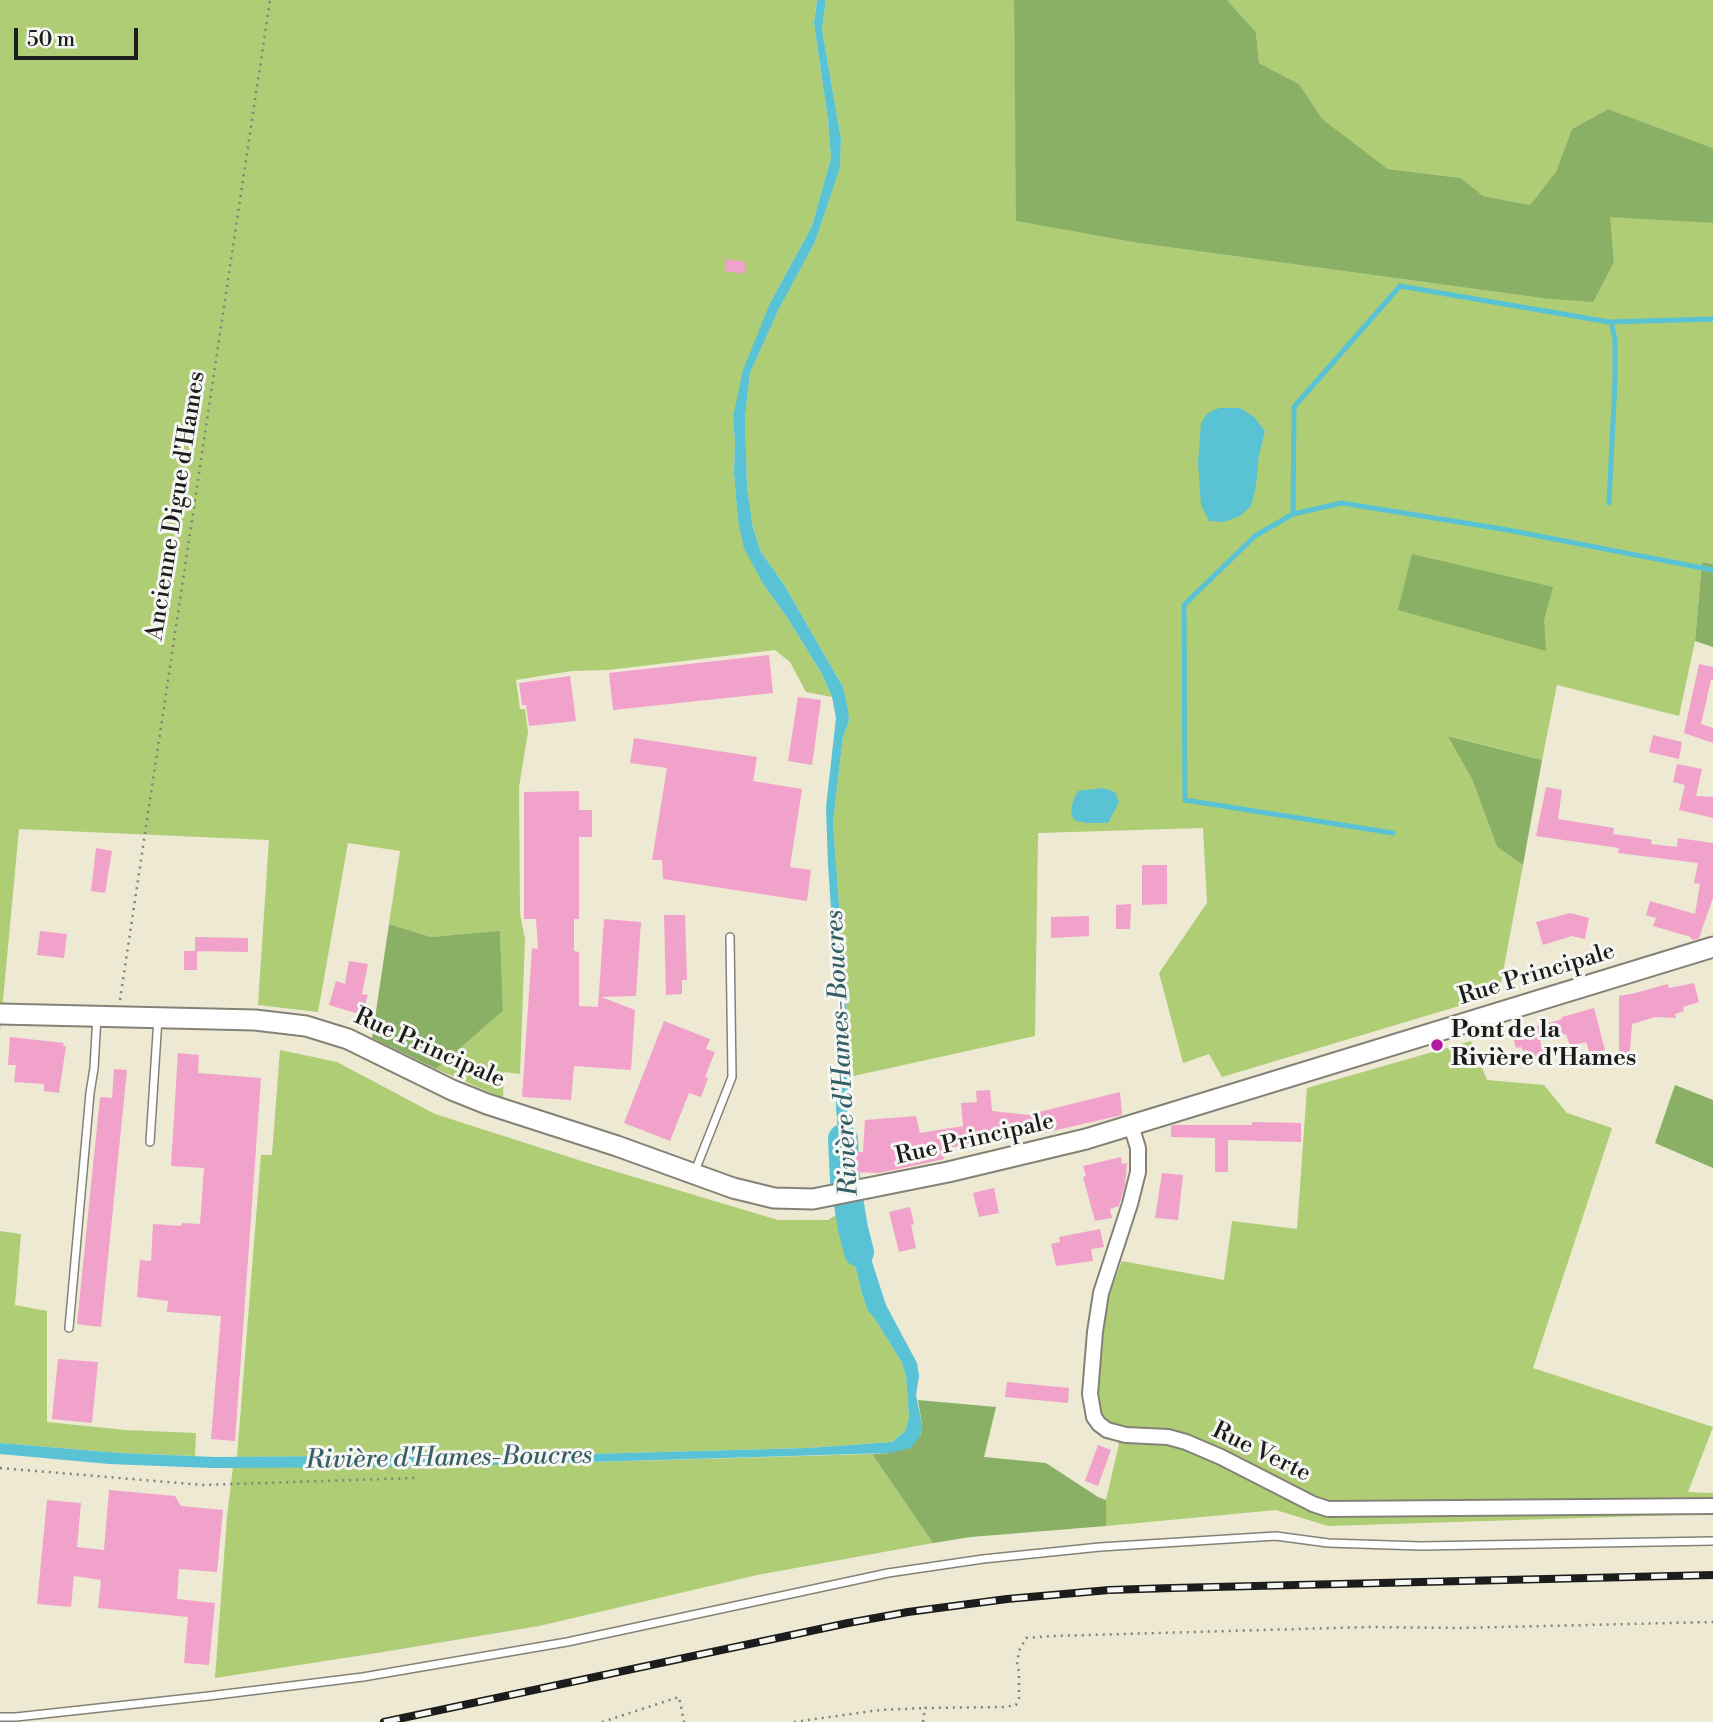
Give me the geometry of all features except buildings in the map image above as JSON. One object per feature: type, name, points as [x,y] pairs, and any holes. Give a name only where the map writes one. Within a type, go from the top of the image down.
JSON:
[{"type":"street","name":"Rue Principale","points":[[0,1014],[275,1021],[306,1026],[359,1044],[462,1095],[644,1155],[733,1188],[774,1198],[799,1200],[862,1191],[1086,1139],[1713,947]]},
{"type":"street","name":"Rue Verte","points":[[1131,1125],[1138,1148],[1138,1172],[1104,1280],[1098,1308],[1090,1394],[1094,1417],[1107,1430],[1126,1435],[1168,1437],[1186,1442],[1328,1509],[1713,1506]]},
{"type":"lane","points":[[694,1174],[732,1077],[730,937]]},
{"type":"lane","points":[[69,1328],[97,1016]]},
{"type":"lane","points":[[150,1142],[158,1017]]},
{"type":"lane","points":[[0,1717],[195,1698],[363,1677],[567,1642],[888,1573],[996,1557],[1100,1547],[1276,1536],[1328,1543],[1420,1546],[1713,1541]]},
{"type":"path","name":"Ancienne Digue d'Hames","points":[[117,1016],[270,0]]},
{"type":"path","points":[[0,1468],[203,1485],[415,1478]]},
{"type":"path","points":[[794,1722],[880,1710],[1016,1705],[1019,1698],[1017,1664],[1019,1651],[1026,1638],[1369,1627],[1460,1628],[1713,1622]]},
{"type":"path","points":[[602,1722],[679,1698],[684,1722]]},
{"type":"path","points":[[923,1722],[925,1708]]},
{"type":"green space","points":[[0,0],[817,0],[814,23],[831,158],[812,226],[770,303],[733,417],[734,473],[738,521],[762,582],[822,674],[832,697],[806,692],[790,662],[775,650],[608,670],[572,671],[516,680],[520,709],[525,709],[528,732],[519,787],[520,914],[525,939],[520,1074],[504,1072],[503,1098],[436,1069],[503,1011],[500,932],[431,937],[389,924],[400,851],[348,843],[318,1012],[258,1005],[269,840],[19,829],[0,1032]]},
{"type":"green space","points":[[826,0],[1014,0],[1017,221],[1138,243],[1541,298],[1614,262],[1609,216],[1713,223],[1713,564],[1702,562],[1695,641],[1679,716],[1557,685],[1542,760],[1449,736],[1472,779],[1497,847],[1523,865],[1499,994],[1222,1077],[1209,1054],[1183,1063],[1159,973],[1207,903],[1203,828],[1038,833],[1035,1036],[849,1077],[833,822],[843,737],[849,721],[843,687],[783,583],[761,552],[753,528],[747,487],[745,418],[750,373],[779,309],[815,242],[840,168],[841,139],[822,29]]},
{"type":"green space","points":[[1014,0],[1227,0],[1256,32],[1259,63],[1299,84],[1322,119],[1388,169],[1461,178],[1483,196],[1530,205],[1556,172],[1572,129],[1608,109],[1713,148],[1713,223],[1610,217],[1614,262],[1593,302],[1541,298],[1138,243],[1016,221]]},
{"type":"green space","points":[[1227,0],[1713,0],[1713,148],[1608,109],[1572,129],[1556,173],[1530,205],[1482,196],[1461,178],[1388,169],[1321,119],[1299,84],[1259,63],[1256,32]]},
{"type":"green space","points":[[1412,554],[1553,587],[1544,620],[1546,651],[1398,610]]},
{"type":"green space","points":[[1702,562],[1713,564],[1713,647],[1695,641]]},
{"type":"green space","points":[[1448,736],[1542,760],[1523,865],[1497,847],[1472,779]]},
{"type":"green space","points":[[389,924],[431,937],[500,931],[503,1011],[436,1069],[372,1038]]},
{"type":"green space","points":[[1471,1041],[1487,1080],[1544,1085],[1567,1113],[1612,1128],[1533,1368],[1713,1427],[1688,1492],[1713,1493],[1713,1515],[1328,1526],[1276,1510],[1106,1526],[1106,1500],[1119,1444],[1097,1407],[1106,1301],[1122,1261],[1224,1280],[1232,1221],[1297,1229],[1307,1088]]},
{"type":"green space","points":[[280,1050],[337,1062],[435,1114],[778,1220],[828,1220],[839,1213],[868,1311],[901,1361],[906,1376],[909,1417],[905,1431],[892,1442],[808,1448],[588,1454],[237,1457],[261,1155],[272,1155]]},
{"type":"green space","points":[[1675,1085],[1713,1100],[1713,1168],[1655,1143]]},
{"type":"green space","points":[[0,1231],[21,1234],[15,1305],[47,1311],[47,1422],[125,1430],[196,1433],[195,1456],[0,1443]]},
{"type":"green space","points":[[918,1400],[996,1407],[984,1457],[1046,1463],[1106,1500],[1106,1526],[971,1537],[933,1543],[872,1454],[890,1453],[920,1436],[922,1424]]},
{"type":"green space","points":[[872,1454],[933,1543],[757,1575],[539,1626],[215,1678],[233,1467],[427,1467]]},
{"type":"water","points":[[817,0],[826,0],[822,29],[841,139],[840,168],[815,242],[779,309],[750,373],[745,418],[747,487],[753,528],[761,552],[783,583],[843,687],[848,710],[849,721],[843,737],[833,822],[850,1070],[847,1155],[851,1181],[842,1180],[836,1107],[839,1029],[826,807],[836,718],[832,697],[822,674],[762,582],[744,548],[738,521],[734,473],[733,417],[743,370],[770,303],[812,226],[831,158],[814,23]]},
{"type":"water","points":[[1219,408],[1240,408],[1254,417],[1265,431],[1251,506],[1240,516],[1224,522],[1209,521],[1201,505],[1198,463],[1201,423],[1208,413]]},
{"type":"water","points":[[1103,788],[1115,792],[1119,802],[1108,823],[1076,821],[1071,813],[1078,791]]},
{"type":"water","points":[[856,1212],[886,1305],[917,1363],[919,1376],[916,1395],[922,1424],[920,1436],[911,1448],[890,1453],[427,1467],[212,1468],[109,1464],[0,1454],[0,1443],[120,1453],[215,1457],[588,1454],[808,1448],[892,1442],[905,1431],[909,1417],[906,1376],[901,1361],[868,1311],[847,1246],[839,1213]]},
{"type":"waterway","points":[[1393,833],[1185,800],[1184,605],[1255,536],[1293,514],[1294,407],[1400,286],[1609,322],[1713,319]]},
{"type":"waterway","points":[[1609,503],[1615,381],[1615,339],[1611,322]]},
{"type":"waterway","points":[[1293,514],[1342,503],[1508,530],[1713,570]]},
{"type":"waterway","name":"Rivière d'Hames-Boucres","points":[[843,1139],[845,1180],[859,1252]]},
{"type":"railway","points":[[384,1722],[848,1623],[1007,1599],[1109,1590],[1713,1575]]},
{"type":"place","name":"Pont de la Rivière d'Hames","points":[[1437,1045]]}]
